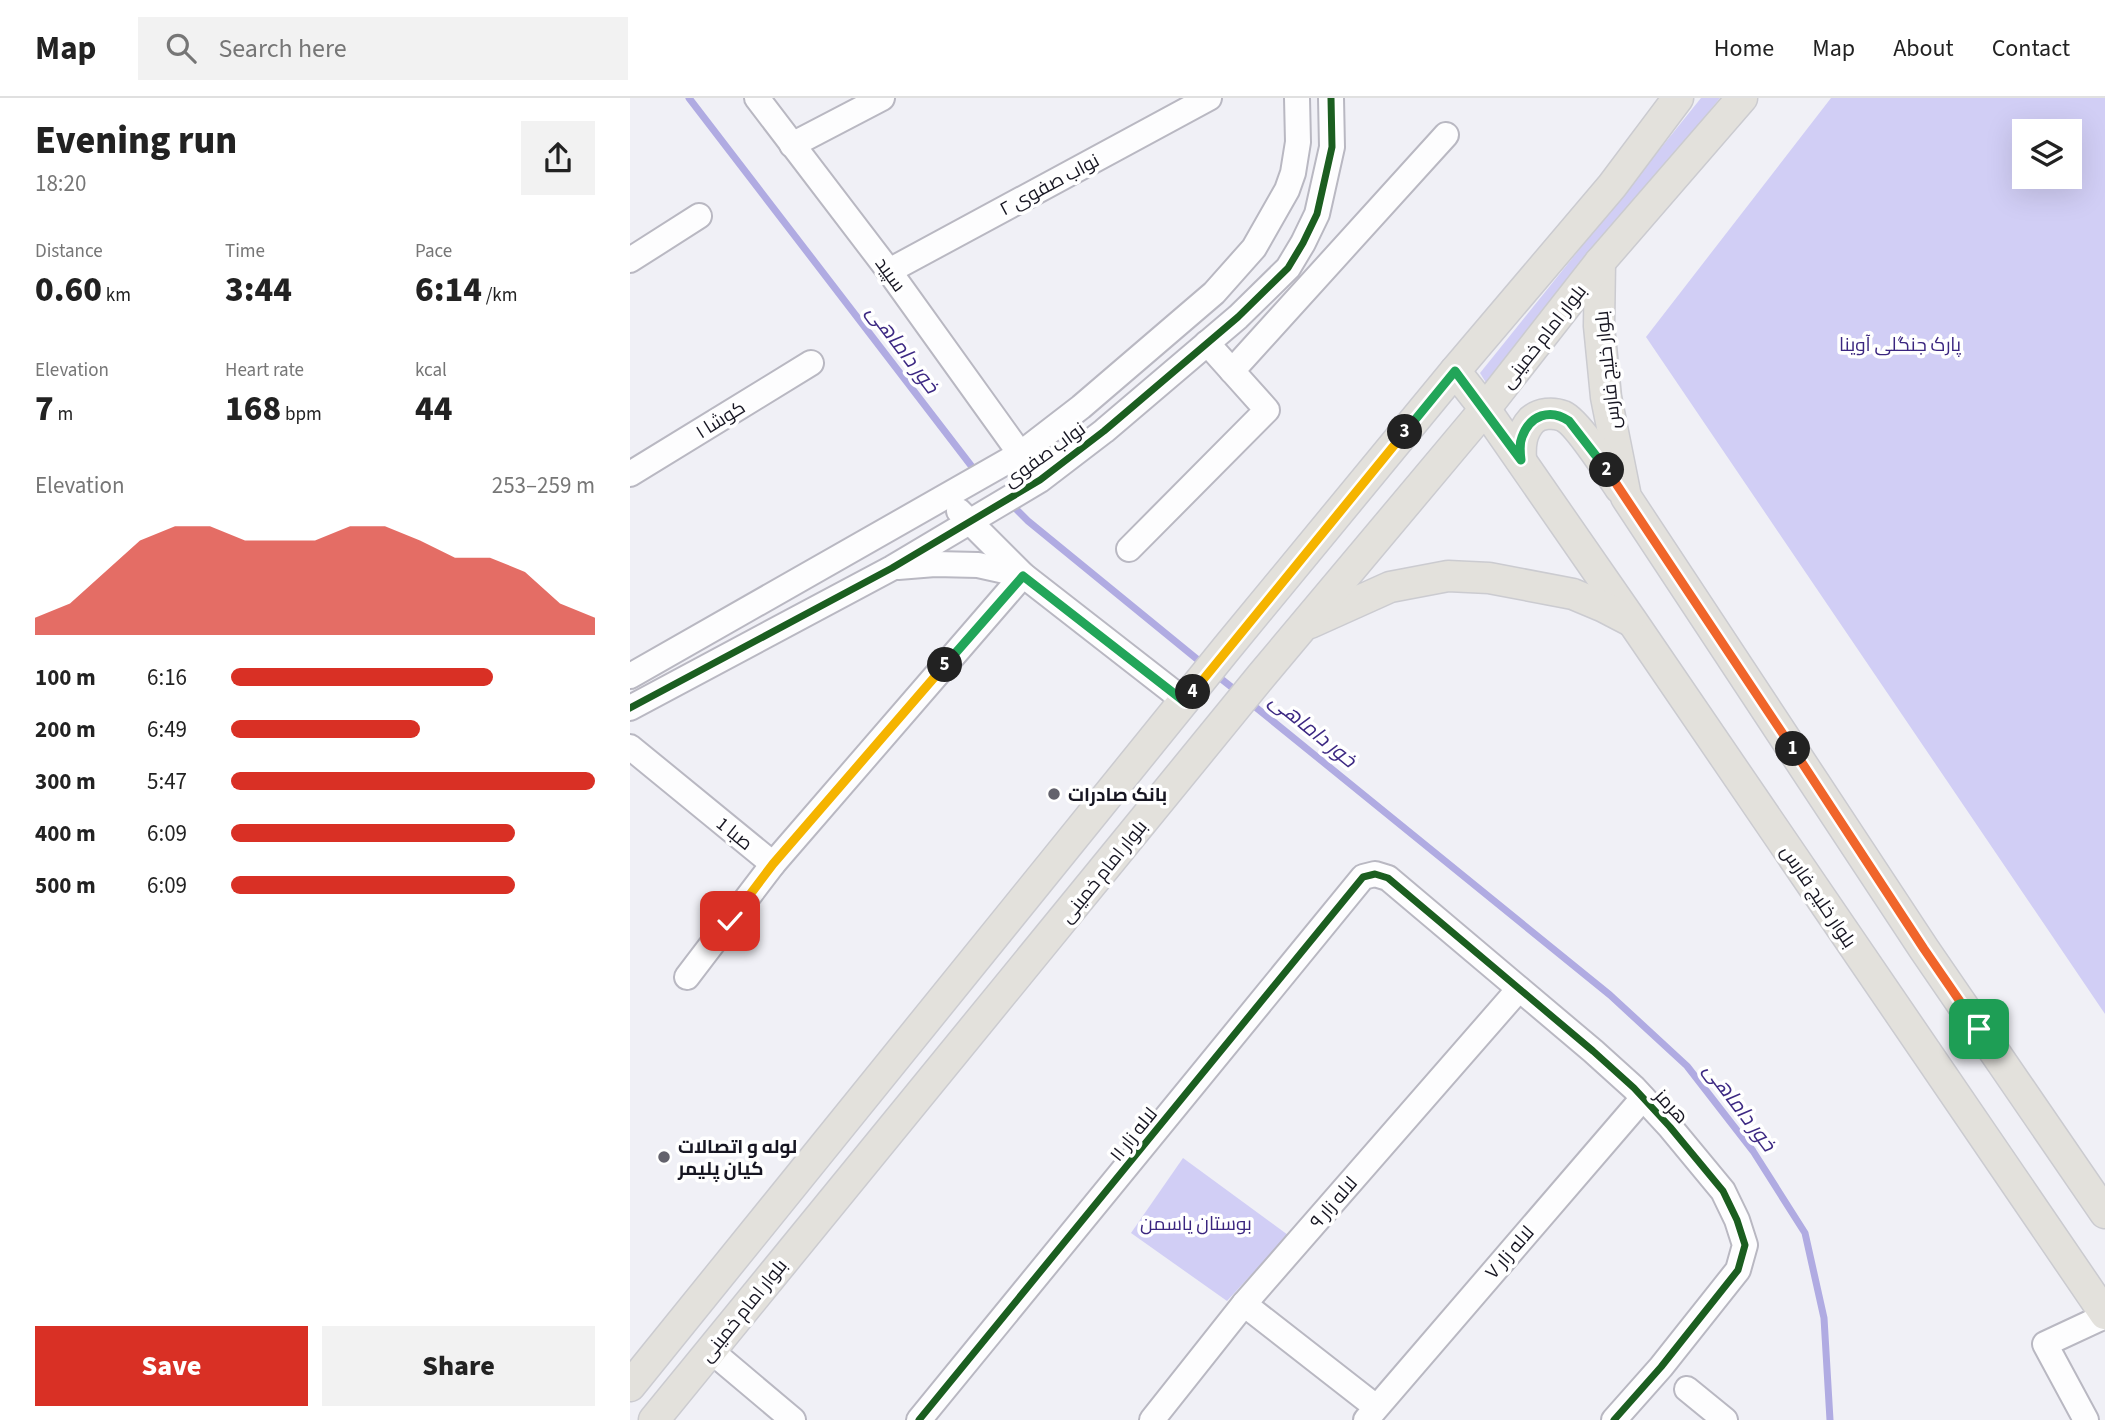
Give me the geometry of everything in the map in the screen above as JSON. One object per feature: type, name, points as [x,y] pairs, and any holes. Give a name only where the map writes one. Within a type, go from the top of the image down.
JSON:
[{"type":"main road","name":"بلوار امام خمینی","points":[[654,1420],[1262,675],[1485,409],[1600,262],[1742,98]]},
{"type":"main road","name":"بلوار امام خمینی","points":[[630,1386],[1226,649],[1455,371],[1612,186],[1673,101]]},
{"type":"main road","name":"بلوار خلیج فارس","points":[[1600,262],[1599,326],[1606,397],[1626,497],[1924,949],[2105,1213]]},
{"type":"main road","name":"بلوار خلیج فارس","points":[[1455,371],[1485,409],[1632,621],[2105,1315]]},
{"type":"main road","points":[[1521,460],[1522,436],[1531,421],[1545,413],[1563,416],[1592,448],[1626,497]]},
{"type":"main road","points":[[1303,626],[1390,587],[1448,576],[1489,578],[1573,594],[1632,621]]},
{"type":"street","name":"سپید","points":[[757,98],[889,271],[1011,459],[1033,485]]},
{"type":"street","points":[[792,145],[882,98]]},
{"type":"street","name":"نواب صفوی ۲","points":[[889,271],[1209,98]]},
{"type":"street","name":"نواب صفوی","points":[[630,676],[1011,459],[1082,407],[1214,293],[1254,248],[1277,209],[1293,173],[1298,142],[1297,98]]},
{"type":"street","name":"نواب صفوی","points":[[630,708],[892,568],[1033,485],[1104,431],[1207,343],[1276,281],[1288,268],[1303,243],[1317,214],[1332,147],[1331,98]]},
{"type":"street","points":[[1232,371],[1446,135]]},
{"type":"street","points":[[630,260],[699,216]]},
{"type":"street","points":[[1129,549],[1267,410],[1207,343]]},
{"type":"street","name":"کوشا ۱","points":[[633,467],[811,363]]},
{"type":"street","points":[[950,493],[1023,576],[1191,694]]},
{"type":"street","points":[[892,568],[935,564],[978,565],[1023,576]]},
{"type":"street","name":"صبا 1","points":[[630,747],[773,864],[1023,576]]},
{"type":"street","points":[[687,977],[773,864]]},
{"type":"street","name":"هرمز","points":[[1375,874],[1388,878],[1593,1051],[1643,1098],[1723,1191],[1737,1220],[1745,1245],[1738,1270],[1661,1367],[1614,1420]]},
{"type":"street","name":"لاله زار ۱۱","points":[[919,1420],[1363,877],[1375,874]]},
{"type":"street","name":"لاله زار ۹","points":[[1152,1420],[1244,1304],[1519,989]]},
{"type":"street","name":"لاله زار ۷","points":[[1244,1304],[1371,1413],[1643,1098]]},
{"type":"street","points":[[2086,1420],[2045,1344],[2105,1315]]},
{"type":"street","points":[[710,1350],[793,1420]]},
{"type":"street","points":[[1687,1389],[1725,1420]]},
{"type":"green space","points":[[1701,98],[1720,98],[1488,386],[1480,373]]},
{"type":"green space","name":"پارک جنگلی آوینا","points":[[1831,98],[2105,98],[2105,1014],[1646,337]]},
{"type":"green space","name":"بوستان یاسمن","points":[[1183,1158],[1288,1235],[1227,1301],[1131,1233]]},
{"type":"waterway","name":"خور داماهی","points":[[689,98],[976,472]]},
{"type":"waterway","name":"خور داماهی","points":[[1011,504],[1028,521],[1203,664]]},
{"type":"waterway","name":"خور داماهی","points":[[1215,674],[1239,693]]},
{"type":"waterway","name":"خور داماهی","points":[[1248,701],[1610,995],[1687,1066],[1753,1151],[1805,1233],[1824,1318],[1830,1420]]},
{"type":"cycle path","points":[[630,708],[892,568],[1040,480],[1104,431],[1238,317],[1288,268],[1317,214],[1332,147],[1331,98]]},
{"type":"cycle path","points":[[919,1420],[1363,877],[1375,874],[1388,878],[1634,1088],[1723,1191],[1737,1220],[1745,1245],[1738,1270],[1661,1367],[1614,1420]]},
{"type":"place","name":"بانک صادرات","points":[[1054,794]]},
{"type":"place","name":"لوله و اتصالات کیان پلیمر","points":[[664,1157]]},
{"type":"route","points":[[730,921],[773,864],[1023,576],[1185,702],[1455,371],[1521,460],[1522,436],[1531,421],[1545,413],[1563,416],[1592,448],[1979,1029]]}]
